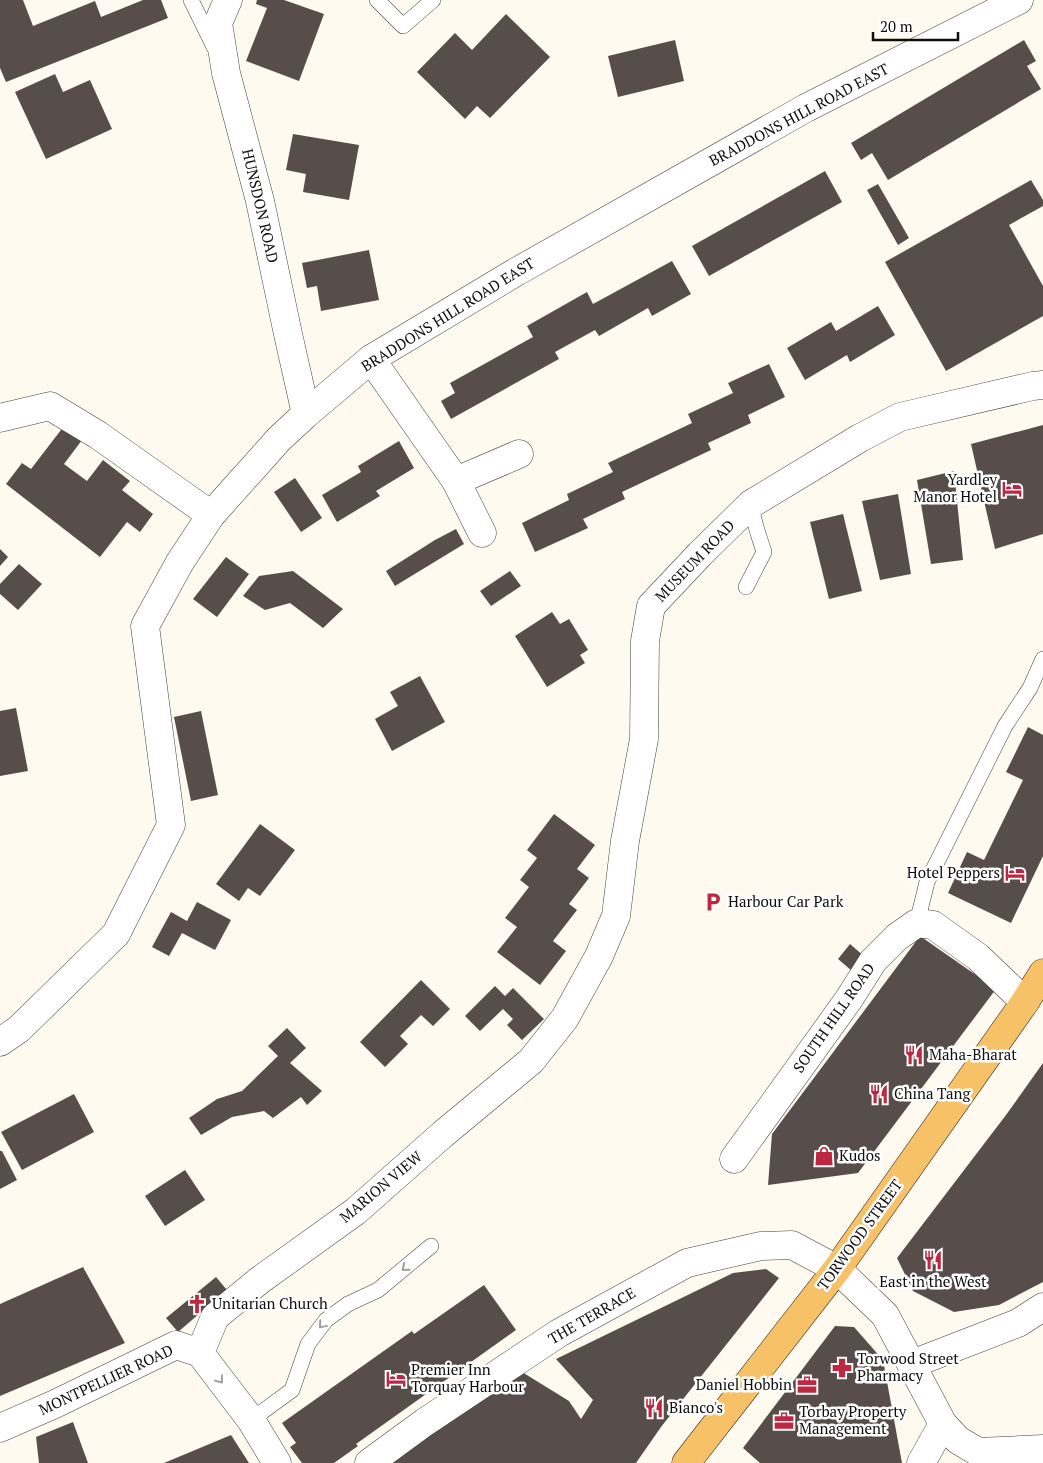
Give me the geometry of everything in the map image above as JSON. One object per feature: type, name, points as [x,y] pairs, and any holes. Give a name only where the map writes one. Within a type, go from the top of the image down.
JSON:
[{"type":"main road","name":"TORWOOD STREET","points":[[686,1463],[837,1269],[1025,1002],[1043,973]]},
{"type":"street","name":"HUNSDON ROAD","points":[[228,0],[218,23],[226,73],[260,201],[306,414]]},
{"type":"street","name":"BRADDONS HILL ROAD EAST","points":[[0,1042],[19,1029],[116,934],[171,825],[145,626],[180,562],[211,515],[279,439],[371,359],[516,272],[806,108],[1019,0]]},
{"type":"street","points":[[371,359],[456,481],[482,533]]},
{"type":"street","name":"MUSEUM ROAD","points":[[565,1018],[599,956],[616,916],[625,841],[644,739],[645,641],[651,606],[751,504],[860,438],[900,417],[1043,384]]},
{"type":"street","points":[[0,418],[50,406],[98,435],[211,515]]},
{"type":"street","points":[[456,481],[519,454]]},
{"type":"street","points":[[917,923],[933,925],[978,957],[1025,1002]]},
{"type":"street","name":"SOUTH HILL ROAD","points":[[734,1159],[849,999],[873,961],[897,938],[917,923]]},
{"type":"street","name":"MARION VIEW","points":[[200,1353],[215,1317],[260,1280],[356,1210],[531,1061],[565,1018]]},
{"type":"street","name":"THE TERRACE","points":[[369,1463],[425,1422],[560,1333],[687,1263],[761,1246],[792,1244],[837,1269],[885,1315],[943,1424],[958,1440],[978,1452],[1043,1449]]},
{"type":"street","points":[[912,1364],[1018,1323],[1043,1306]]},
{"type":"street","name":"MONTPELLIER ROAD","points":[[0,1428],[55,1404],[176,1345],[200,1353]]},
{"type":"street","points":[[200,1353],[246,1413],[277,1463]]},
{"type":"street","points":[[921,1463],[943,1424]]},
{"type":"lane","points":[[191,0],[226,73]]},
{"type":"lane","points":[[377,0],[403,26],[433,0]]},
{"type":"lane","points":[[746,587],[764,552],[757,526],[753,521],[751,504]]},
{"type":"lane","points":[[917,923],[927,882],[1005,726],[1030,688],[1043,659]]},
{"type":"lane","points":[[246,1413],[292,1390],[308,1344],[326,1320],[348,1304],[378,1290],[432,1246]]},
{"type":"building","points":[[0,0],[23,0],[33,26],[95,1],[101,17],[143,0],[161,0],[168,18],[6,82],[0,68]]},
{"type":"building","points":[[257,0],[284,0],[324,14],[299,81],[246,61],[267,8],[256,4]]},
{"type":"building","points":[[506,14],[550,57],[490,118],[477,106],[465,119],[417,72],[455,33],[472,50]]},
{"type":"building","points":[[675,40],[684,81],[618,97],[608,56]]},
{"type":"building","points":[[1024,40],[1036,61],[1027,66],[1041,89],[888,180],[872,153],[861,160],[851,143]]},
{"type":"building","points":[[55,74],[63,92],[90,80],[112,129],[46,159],[15,92]]},
{"type":"building","points":[[293,134],[359,145],[349,200],[303,192],[306,174],[286,170]]},
{"type":"building","points":[[825,171],[842,202],[709,276],[692,246]]},
{"type":"building","points":[[1031,180],[1043,200],[1043,206],[1009,225],[1043,286],[1043,316],[946,371],[885,262]]},
{"type":"building","points":[[878,184],[909,238],[898,245],[867,190]]},
{"type":"building","points":[[369,250],[379,300],[321,311],[317,286],[307,288],[302,263]]},
{"type":"building","points":[[672,261],[691,294],[652,316],[648,308],[599,336],[595,330],[555,352],[559,359],[451,419],[441,401],[455,393],[450,383],[533,337],[527,326],[587,292],[593,304]]},
{"type":"building","points":[[878,306],[895,335],[850,362],[847,355],[805,380],[787,348],[831,322],[836,331]]},
{"type":"building","points":[[769,364],[785,397],[748,415],[751,423],[708,443],[711,450],[622,492],[625,499],[583,519],[588,528],[535,552],[522,523],[569,500],[567,494],[613,472],[608,463],[692,423],[688,414],[733,393],[728,383]]},
{"type":"building","name":"Yardley Manor Hotel","points":[[1043,425],[1043,534],[995,549],[971,444]]},
{"type":"building","points":[[64,426],[82,440],[64,464],[87,481],[103,460],[130,481],[122,490],[153,514],[140,532],[127,522],[100,557],[6,484],[22,463],[31,469]]},
{"type":"building","points":[[399,441],[414,468],[376,491],[380,496],[337,522],[322,495],[361,472],[358,466]]},
{"type":"building","points":[[954,471],[963,560],[931,564],[917,480]]},
{"type":"building","points":[[295,478],[322,518],[301,532],[274,492]]},
{"type":"building","points":[[898,494],[911,574],[880,580],[862,501]]},
{"type":"building","points":[[843,514],[862,591],[829,599],[810,522]]},
{"type":"building","points":[[456,529],[464,544],[395,586],[386,571]]},
{"type":"building","points":[[0,549],[8,557],[0,566]]},
{"type":"building","points":[[226,557],[249,574],[217,617],[193,599]]},
{"type":"building","points":[[19,564],[42,584],[18,610],[0,594],[0,584]]},
{"type":"building","points":[[293,571],[343,609],[323,628],[290,603],[265,610],[243,596],[259,576]]},
{"type":"building","points":[[510,571],[521,586],[491,606],[480,591]]},
{"type":"building","points":[[552,612],[560,624],[569,619],[588,650],[580,655],[585,663],[547,687],[515,636]]},
{"type":"building","points":[[420,676],[445,722],[392,751],[375,719],[398,706],[390,692]]},
{"type":"building","points":[[16,708],[28,771],[0,776],[0,711]]},
{"type":"building","points":[[201,711],[218,795],[191,801],[174,717]]},
{"type":"building","points":[[1028,727],[1043,735],[1043,856],[1011,923],[948,893],[967,852],[984,860],[1023,780],[1006,772]]},
{"type":"building","points":[[554,814],[595,845],[577,869],[589,878],[569,904],[577,910],[553,941],[566,951],[540,985],[497,952],[517,927],[505,918],[529,887],[520,880],[537,858],[527,850]]},
{"type":"building","points":[[260,824],[295,850],[260,896],[248,888],[239,901],[216,884]]},
{"type":"building","points":[[197,902],[231,920],[215,950],[182,933],[169,956],[152,947],[171,912],[187,921]]},
{"type":"building","points":[[920,936],[996,989],[858,1173],[768,1185],[772,1134]]},
{"type":"building","points":[[850,944],[865,957],[852,971],[838,959]]},
{"type":"building","points":[[421,980],[450,1009],[433,1026],[421,1015],[400,1036],[408,1044],[385,1067],[360,1042]]},
{"type":"building","points":[[495,986],[505,996],[513,988],[544,1019],[522,1040],[507,1025],[513,1019],[503,1009],[480,1031],[465,1016]]},
{"type":"building","points":[[287,1028],[306,1048],[290,1063],[322,1091],[307,1105],[301,1097],[273,1118],[264,1111],[232,1117],[201,1135],[189,1118],[217,1099],[242,1091],[278,1056],[268,1046]]},
{"type":"building","points":[[1043,1063],[1043,1282],[999,1305],[954,1312],[913,1291],[897,1258],[1006,1115]]},
{"type":"building","points":[[74,1094],[94,1132],[22,1170],[1,1132]]},
{"type":"building","points":[[0,1151],[2,1151],[17,1180],[0,1189]]},
{"type":"building","points":[[185,1170],[205,1200],[165,1226],[145,1196]]},
{"type":"building","points":[[83,1267],[125,1343],[0,1396],[0,1304]]},
{"type":"building","points":[[766,1269],[779,1278],[661,1427],[636,1463],[387,1463],[522,1372],[569,1401],[581,1419],[593,1400],[556,1359],[733,1273]]},
{"type":"building","name":"Unitarian Church","points":[[216,1277],[227,1290],[178,1332],[166,1318]]},
{"type":"building","name":"Premier Inn Torquay Harbour","points":[[484,1285],[516,1330],[356,1444],[358,1446],[334,1463],[302,1463],[290,1447],[296,1443],[282,1423],[412,1331],[414,1334]]},
{"type":"building","points":[[835,1326],[854,1327],[883,1360],[902,1463],[760,1463],[743,1448]]},
{"type":"building","points":[[73,1422],[88,1463],[39,1463],[36,1437]]},
{"type":"building","points":[[231,1435],[249,1463],[164,1463]]},
{"type":"place","name":"Yardley Manor Hotel","points":[[1012,489]]},
{"type":"place","name":"Hotel Peppers","points":[[1015,873]]},
{"type":"place","name":"Harbour Car Park","points":[[713,902]]},
{"type":"place","name":"Maha-Bharat","points":[[914,1055]]},
{"type":"place","name":"China Tang","points":[[879,1094]]},
{"type":"place","name":"Kudos","points":[[824,1156]]},
{"type":"place","name":"East in the West","points":[[933,1260]]},
{"type":"place","name":"Unitarian Church","points":[[197,1304]]},
{"type":"place","name":"Torwood Street Pharmacy","points":[[842,1368]]},
{"type":"place","name":"Premier Inn Torquay Harbour","points":[[396,1379]]},
{"type":"place","name":"Daniel Hobbin","points":[[807,1385]]},
{"type":"place","name":"Bianco's","points":[[654,1408]]},
{"type":"place","name":"Torbay Property Management","points":[[784,1421]]}]
